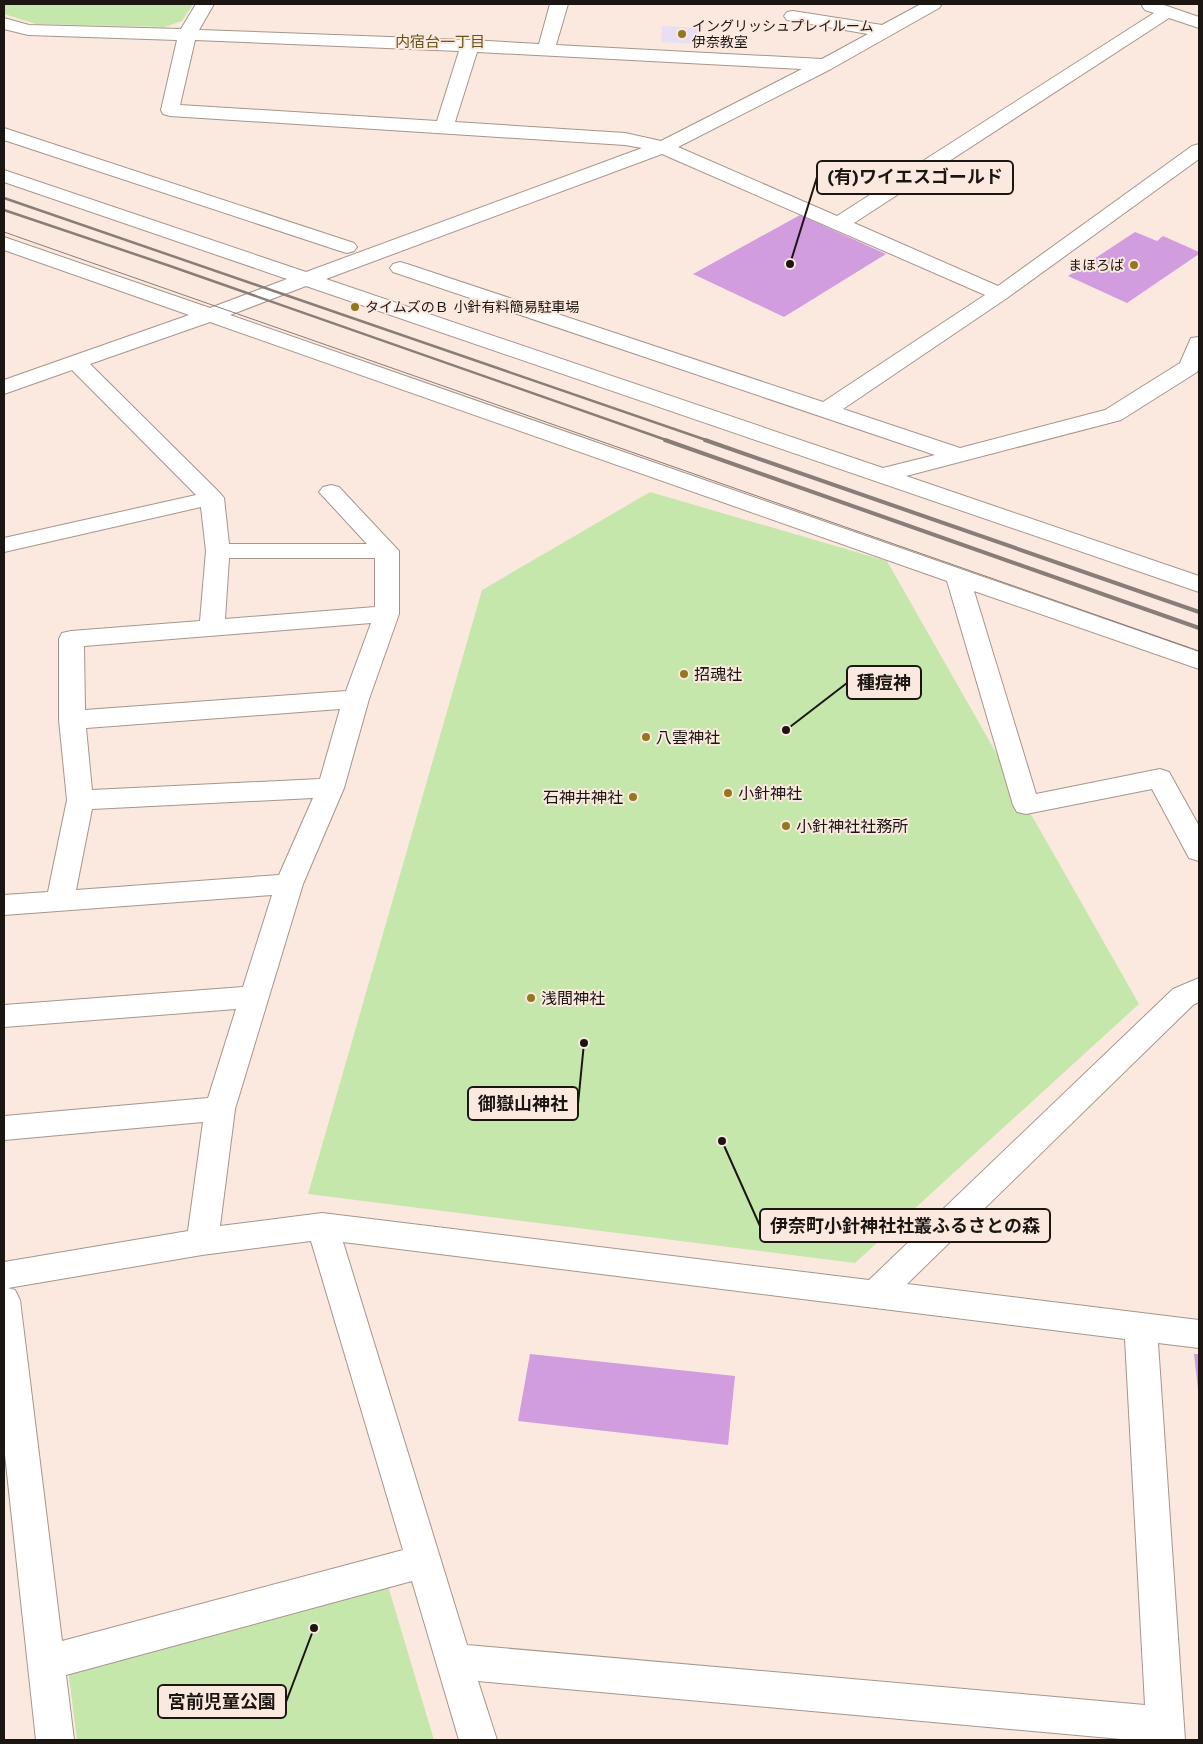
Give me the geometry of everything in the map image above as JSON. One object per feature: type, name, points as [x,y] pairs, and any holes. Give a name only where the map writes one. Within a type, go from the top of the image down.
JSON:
[{"type":"street","points":[[205,4],[187,34],[170,110],[625,139],[664,147],[1000,294]]},
{"type":"street","points":[[546,50],[559,4]]},
{"type":"street","points":[[4,387],[78,363],[664,147],[826,65],[933,4]]},
{"type":"street","points":[[1145,4],[1199,23]]},
{"type":"street","points":[[838,224],[1167,12]]},
{"type":"street","points":[[792,16],[885,31]]},
{"type":"street","points":[[4,22],[28,30],[470,45],[826,65]]},
{"type":"street","points":[[444,128],[470,45]]},
{"type":"street","points":[[4,134],[347,247]]},
{"type":"street","points":[[825,411],[1000,294],[1199,150]]},
{"type":"street","points":[[4,176],[1199,584]]},
{"type":"street","points":[[177,235],[223,206]]},
{"type":"street","points":[[4,243],[207,316],[1199,661]]},
{"type":"street","points":[[400,268],[958,455]]},
{"type":"street","points":[[462,333],[505,303]]},
{"type":"street","points":[[880,476],[1113,415],[1189,367],[1199,343]]},
{"type":"street","points":[[78,363],[212,498],[218,551],[212,628]]},
{"type":"street","points":[[202,1242],[220,1109],[289,884],[331,788],[356,699],[387,614],[387,551],[331,492]]},
{"type":"street","points":[[4,545],[212,498]]},
{"type":"street","points":[[218,551],[387,551]]},
{"type":"street","points":[[958,578],[1026,805],[1160,778],[1199,851]]},
{"type":"street","points":[[60,901],[80,800],[72,720],[71,639],[387,614]]},
{"type":"street","points":[[72,720],[356,699]]},
{"type":"street","points":[[80,800],[331,788]]},
{"type":"street","points":[[4,905],[289,884]]},
{"type":"street","points":[[876,1294],[1183,997],[1199,989]]},
{"type":"street","points":[[4,1016],[255,997]]},
{"type":"street","points":[[4,1128],[220,1109]]},
{"type":"street","points":[[322,1226],[478,1740]]},
{"type":"street","points":[[4,1275],[202,1242],[322,1226],[1199,1334]]},
{"type":"street","points":[[4,1300],[54,1740]]},
{"type":"street","points":[[454,1661],[1165,1732],[1141,1327]]},
{"type":"street","points":[[46,1663],[424,1561]]},
{"type":"shaded area","points":[[662,26],[698,28],[696,44],[661,42]]},
{"type":"green space","points":[[4,4],[193,4],[182,21],[165,27],[36,24],[4,14]]},
{"type":"green space","points":[[650,492],[887,561],[1139,1004],[855,1263],[308,1194],[482,590]]},
{"type":"green space","points":[[388,1586],[434,1740],[77,1740],[68,1669]]},
{"type":"building","points":[[800,215],[886,254],[784,317],[693,274]]},
{"type":"building","name":"まほろば","points":[[1135,232],[1157,241],[1163,236],[1199,252],[1199,254],[1127,303],[1068,276]]},
{"type":"building","points":[[530,1354],[735,1376],[728,1445],[518,1421]]},
{"type":"building","points":[[1194,1354],[1199,1354],[1199,1389],[1198,1389]]},
{"type":"tram line","points":[[4,232],[1199,651]]},
{"type":"railway","points":[[4,198],[709,441]]},
{"type":"railway","points":[[4,210],[170,266],[669,441]]},
{"type":"railway","points":[[665,440],[1199,628]]},
{"type":"railway","points":[[705,440],[1199,612]]},
{"type":"place","name":"イングリッシュプレイルーム 伊奈教室","points":[[682,34]]},
{"type":"place","name":"(有)ワイエスゴールド","points":[[790,264]]},
{"type":"place","name":"まほろば","points":[[1134,265]]},
{"type":"place","name":"タイムズのＢ 小針有料簡易駐車場","points":[[355,307]]},
{"type":"place","name":"招魂社","points":[[684,674]]},
{"type":"place","name":"種痘神","points":[[786,730]]},
{"type":"place","name":"八雲神社","points":[[646,737]]},
{"type":"place","name":"小針神社","points":[[728,793]]},
{"type":"place","name":"石神井神社","points":[[633,797]]},
{"type":"place","name":"小針神社社務所","points":[[786,826]]},
{"type":"place","name":"浅間神社","points":[[531,998]]},
{"type":"place","name":"御嶽山神社","points":[[584,1043]]},
{"type":"place","name":"伊奈町小針神社社叢ふるさとの森","points":[[722,1141]]},
{"type":"place","name":"宮前児童公園","points":[[314,1628]]},
{"type":"district","name":"内宿台一丁目","points":[[440,42]]}]
